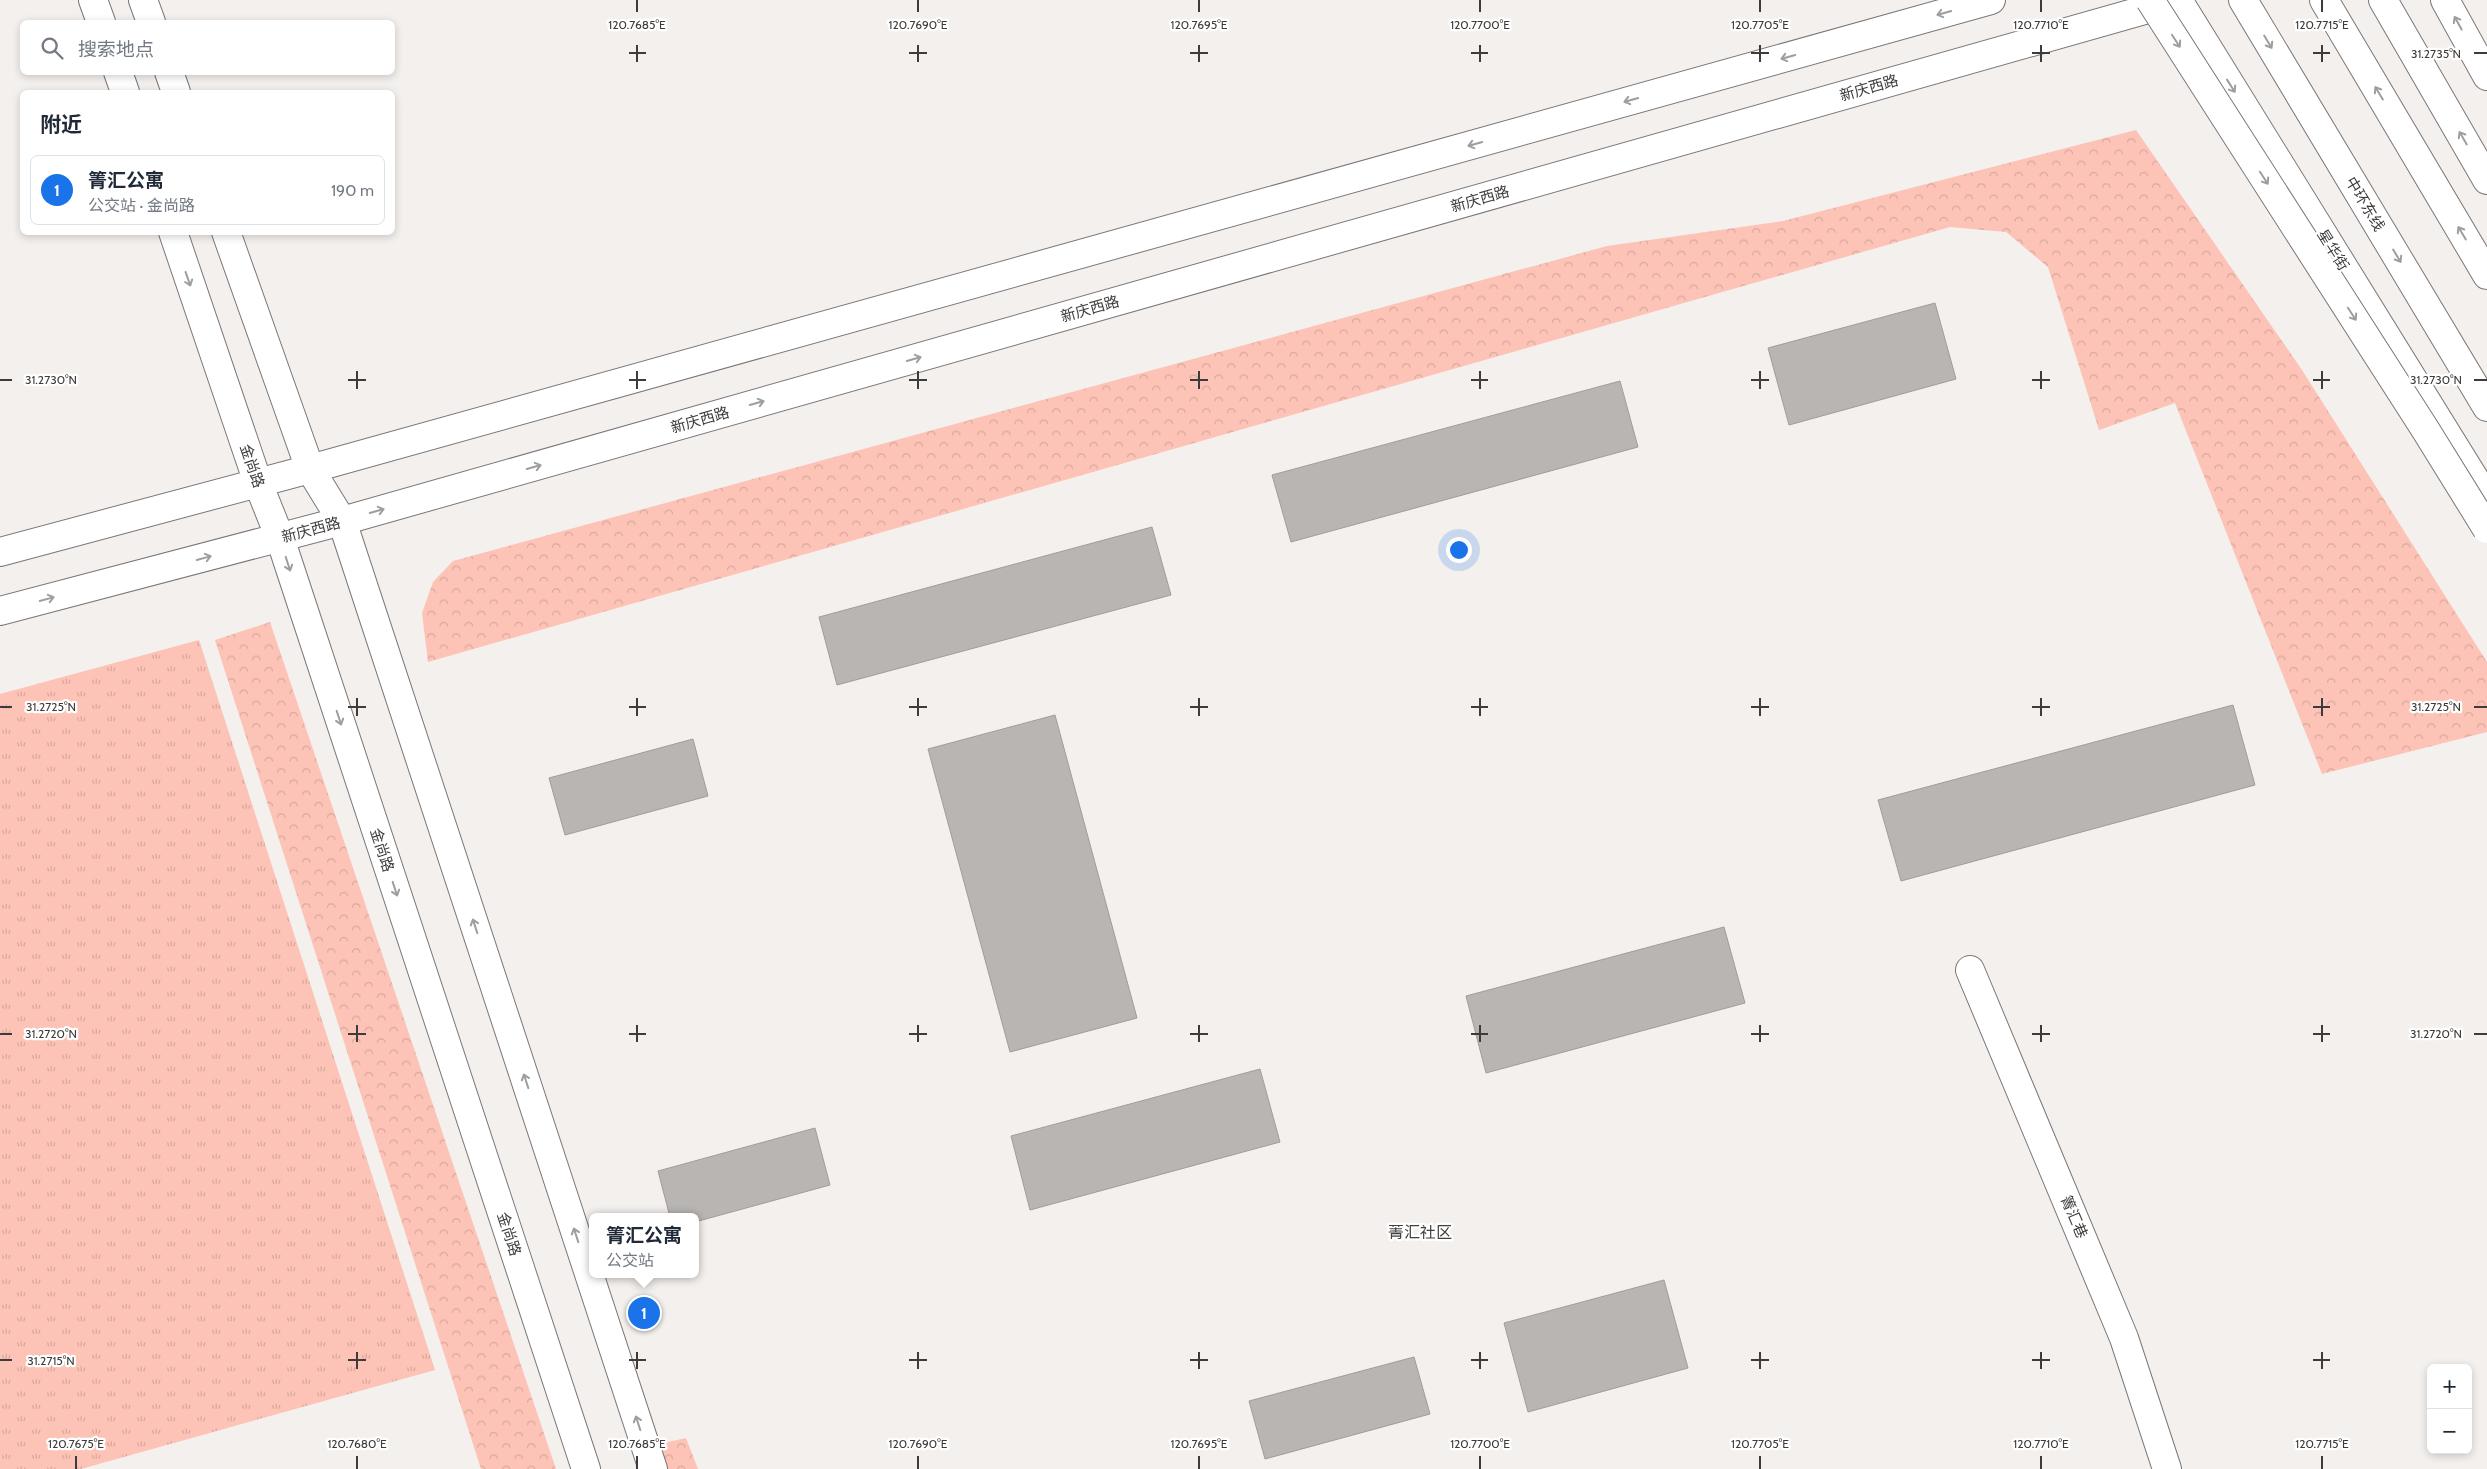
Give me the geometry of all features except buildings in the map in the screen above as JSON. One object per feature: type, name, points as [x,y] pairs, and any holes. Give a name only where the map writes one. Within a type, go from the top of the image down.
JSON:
[{"type":"main road","points":[[93,0],[100,20]]},
{"type":"main road","points":[[143,0],[150,20]]},
{"type":"main road","points":[[0,552],[310,469],[1991,0]]},
{"type":"main road","points":[[2150,0],[2426,429],[2487,529]]},
{"type":"main road","name":"星华街","points":[[2179,0],[2487,499]]},
{"type":"main road","name":"新庆西路","points":[[0,612],[342,521],[2179,0]]},
{"type":"main road","name":"中环东线","points":[[2243,0],[2487,407]]},
{"type":"main road","points":[[2324,0],[2487,275]]},
{"type":"main road","points":[[2382,0],[2487,180]]},
{"type":"main road","points":[[2445,0],[2487,76]]},
{"type":"main road","points":[[119,75],[124,90]]},
{"type":"main road","points":[[170,75],[175,90]]},
{"type":"main road","name":"金尚路","points":[[173,235],[258,483],[280,538],[586,1469]]},
{"type":"main road","points":[[227,235],[310,469],[342,521],[589,1274]]},
{"type":"main road","name":"箐汇巷","points":[[1970,970],[2124,1338],[2167,1469]]},
{"type":"main road","points":[[590,1278],[653,1469]]},
{"type":"green space","points":[[2136,130],[2302,370],[2487,662],[2487,732],[2322,774],[2175,403],[2099,430],[2048,267],[2006,232],[1950,227],[428,662],[422,613],[433,582],[453,561],[1607,246],[1783,221]]},
{"type":"green space","points":[[270,622],[556,1469],[481,1469],[215,640]]},
{"type":"green space","points":[[199,640],[435,1370],[81,1469],[0,1469],[0,694]]},
{"type":"green space","points":[[686,1438],[698,1469],[658,1469],[650,1446]]},
{"type":"place","name":"箐汇公寓","points":[[644,1313]]},
{"type":"district","name":"菁汇社区","points":[[1420,1232]]}]
